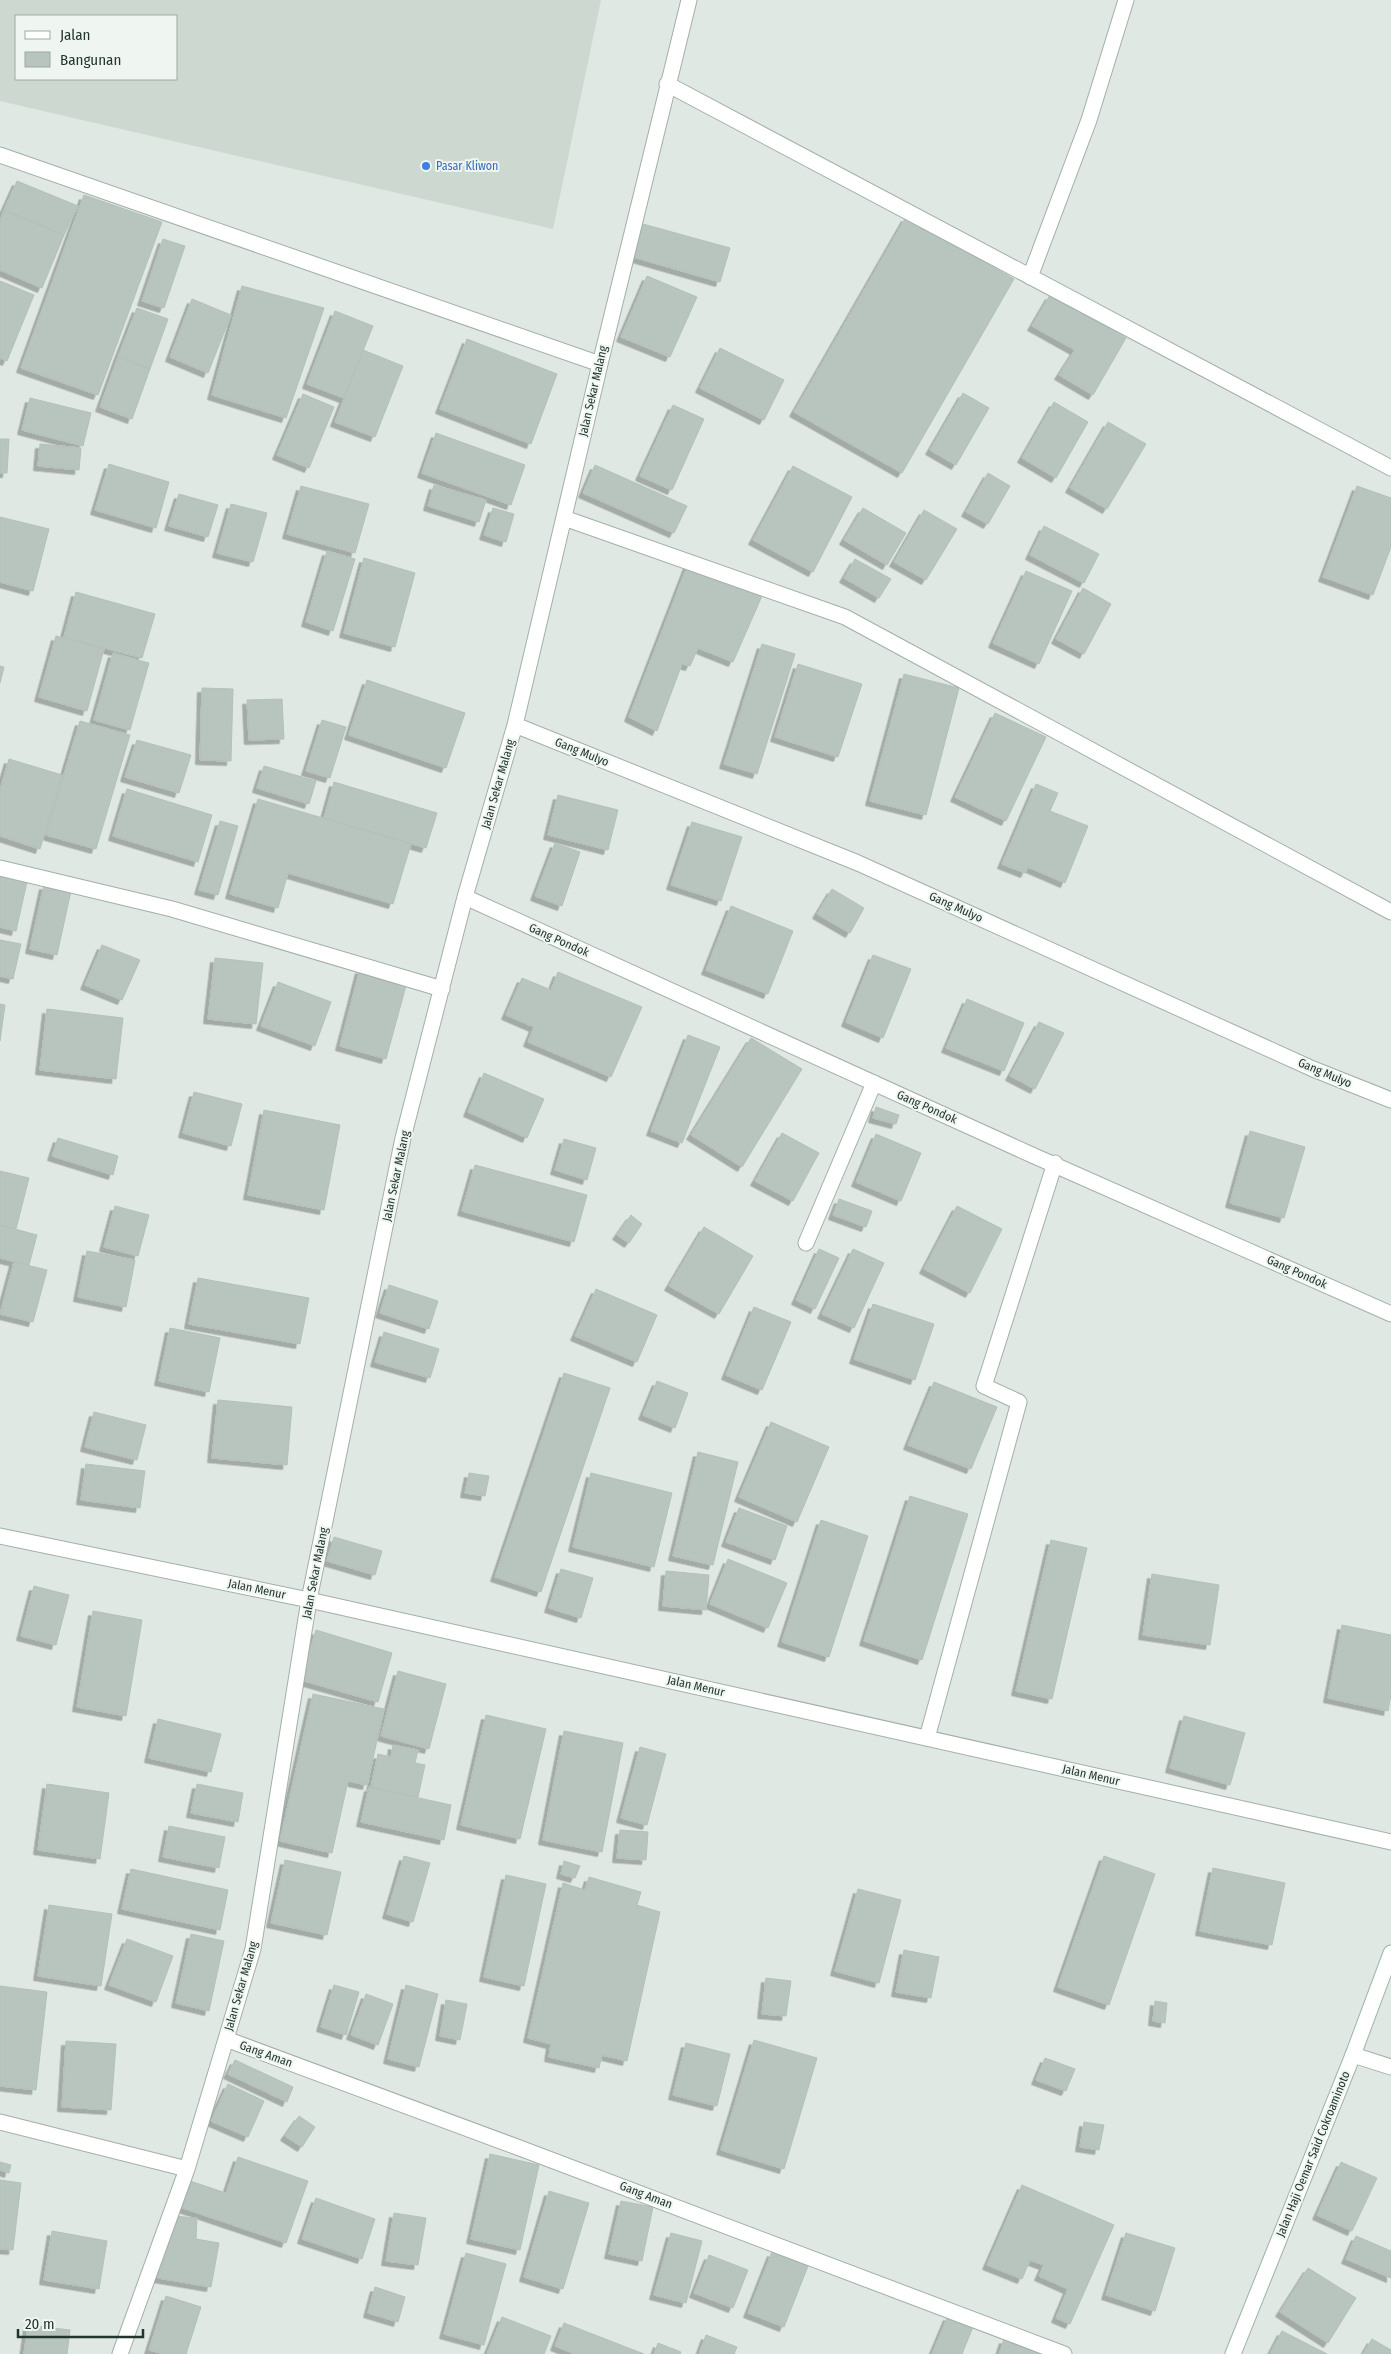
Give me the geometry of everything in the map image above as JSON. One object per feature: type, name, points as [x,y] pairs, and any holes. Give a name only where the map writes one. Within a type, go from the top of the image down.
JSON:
[{"type":"street","name":"Jalan Sekar Malang","points":[[120,2354],[186,2169],[253,1949],[309,1600],[403,1138],[465,898],[515,725],[667,84],[689,0]]},
{"type":"street","points":[[1030,277],[1089,120],[1126,0]]},
{"type":"street","points":[[667,84],[1391,468]]},
{"type":"street","points":[[0,155],[600,364]]},
{"type":"street","points":[[564,518],[845,617],[1391,912]]},
{"type":"street","name":"Gang Mulyo","points":[[515,725],[858,863],[1303,1064],[1391,1100]]},
{"type":"street","points":[[0,868],[172,908],[442,989]]},
{"type":"street","name":"Gang Pondok","points":[[465,898],[1391,1314]]},
{"type":"street","points":[[806,1243],[874,1083]]},
{"type":"street","points":[[927,1738],[1020,1402],[984,1386],[1055,1163]]},
{"type":"street","name":"Jalan Menur","points":[[0,1536],[309,1600],[1391,1842]]},
{"type":"street","name":"Jalan Haji Oemar Said Cokroaminoto","points":[[1233,2354],[1353,2055],[1391,1953]]},
{"type":"street","name":"Gang Aman","points":[[226,2039],[518,2147],[1064,2354]]},
{"type":"street","points":[[1353,2055],[1391,2068]]},
{"type":"street","points":[[0,2122],[186,2169]]},
{"type":"shaded area","name":"Pasar Kliwon","points":[[0,0],[601,0],[553,229],[0,101]]},
{"type":"building","points":[[17,181],[78,206],[64,235],[4,210]]},
{"type":"building","points":[[84,195],[162,222],[98,395],[21,368]]},
{"type":"building","points":[[4,210],[64,235],[42,288],[0,270],[0,221]]},
{"type":"building","points":[[906,217],[1014,279],[902,473],[794,412]]},
{"type":"building","points":[[643,224],[730,248],[720,282],[633,257]]},
{"type":"building","points":[[163,239],[185,246],[164,308],[142,301]]},
{"type":"building","points":[[647,276],[697,297],[670,357],[621,337]]},
{"type":"building","points":[[0,281],[34,295],[7,361],[0,358]]},
{"type":"building","points":[[242,286],[324,308],[286,418],[212,395]]},
{"type":"building","points":[[1050,295],[1126,338],[1093,395],[1059,375],[1075,350],[1032,326]]},
{"type":"building","points":[[192,299],[231,315],[208,373],[170,357]]},
{"type":"building","points":[[137,308],[168,319],[150,369],[118,357]]},
{"type":"building","points":[[335,311],[373,326],[344,398],[307,384]]},
{"type":"building","points":[[467,339],[557,374],[531,444],[440,409]]},
{"type":"building","points":[[720,348],[784,380],[764,420],[700,388]]},
{"type":"building","points":[[363,350],[403,366],[375,437],[335,422]]},
{"type":"building","points":[[118,357],[150,369],[132,419],[100,407]]},
{"type":"building","points":[[963,393],[989,408],[956,465],[930,450]]},
{"type":"building","points":[[303,394],[334,407],[309,468],[277,455]]},
{"type":"building","points":[[30,398],[91,413],[83,446],[22,430]]},
{"type":"building","points":[[1054,402],[1088,422],[1056,478],[1022,458]]},
{"type":"building","points":[[673,405],[704,419],[672,490],[640,476]]},
{"type":"building","points":[[1108,422],[1146,444],[1107,509],[1070,488]]},
{"type":"building","points":[[436,433],[525,465],[511,505],[422,473]]},
{"type":"building","points":[[0,439],[9,439],[7,473],[0,473]]},
{"type":"building","points":[[40,444],[81,448],[79,470],[38,466]]},
{"type":"building","points":[[109,464],[169,482],[156,528],[95,510]]},
{"type":"building","points":[[595,465],[687,506],[674,533],[583,493]]},
{"type":"building","points":[[793,466],[852,497],[813,572],[753,540]]},
{"type":"building","points":[[988,473],[1010,486],[988,524],[966,512]]},
{"type":"building","points":[[434,485],[486,500],[479,522],[428,506]]},
{"type":"building","points":[[301,486],[369,504],[355,553],[287,534]]},
{"type":"building","points":[[1357,486],[1391,498],[1391,547],[1373,595],[1323,577]]},
{"type":"building","points":[[179,494],[218,505],[208,537],[169,526]]},
{"type":"building","points":[[231,504],[267,513],[253,562],[217,553]]},
{"type":"building","points":[[493,508],[514,514],[506,542],[484,535]]},
{"type":"building","points":[[863,508],[906,533],[887,565],[844,540]]},
{"type":"building","points":[[924,510],[957,529],[926,580],[894,562]]},
{"type":"building","points":[[0,517],[49,529],[33,591],[0,582]]},
{"type":"building","points":[[1044,526],[1099,554],[1084,583],[1030,555]]},
{"type":"building","points":[[327,551],[355,559],[333,631],[306,622]]},
{"type":"building","points":[[364,558],[415,573],[395,647],[344,633]]},
{"type":"building","points":[[855,559],[891,579],[879,598],[844,578]]},
{"type":"building","points":[[688,564],[762,596],[733,662],[698,648],[690,666],[682,664],[657,731],[629,717]]},
{"type":"building","points":[[1026,571],[1072,591],[1039,664],[993,643]]},
{"type":"building","points":[[1083,588],[1111,604],[1084,654],[1056,639]]},
{"type":"building","points":[[76,592],[155,614],[142,658],[64,637]]},
{"type":"building","points":[[56,636],[104,649],[87,711],[39,697]]},
{"type":"building","points":[[762,644],[795,654],[757,774],[724,764]]},
{"type":"building","points":[[113,653],[149,663],[130,730],[94,720]]},
{"type":"building","points":[[798,664],[862,684],[838,757],[775,737]]},
{"type":"building","points":[[0,666],[4,667],[0,683]]},
{"type":"building","points":[[904,674],[959,688],[926,815],[870,801]]},
{"type":"building","points":[[367,680],[465,713],[446,768],[349,735]]},
{"type":"building","points":[[202,688],[233,689],[231,761],[200,760]]},
{"type":"building","points":[[282,699],[284,739],[249,740],[247,700]]},
{"type":"building","points":[[995,713],[1046,737],[1006,821],[955,797]]},
{"type":"building","points":[[322,720],[346,727],[330,778],[306,771]]},
{"type":"building","points":[[80,721],[130,735],[96,849],[46,835]]},
{"type":"building","points":[[137,740],[191,755],[179,793],[125,777]]},
{"type":"building","points":[[9,759],[62,775],[40,849],[0,836],[0,790]]},
{"type":"building","points":[[264,766],[316,781],[309,804],[257,788]]},
{"type":"building","points":[[334,782],[437,813],[426,848],[324,818]]},
{"type":"building","points":[[1036,784],[1058,793],[1050,811],[1088,826],[1065,883],[1028,867],[1025,873],[1002,864]]},
{"type":"building","points":[[127,789],[212,815],[198,862],[113,836]]},
{"type":"building","points":[[558,795],[618,810],[608,850],[548,835]]},
{"type":"building","points":[[258,799],[411,844],[393,904],[288,873],[278,908],[230,894]]},
{"type":"building","points":[[220,821],[238,826],[218,895],[199,890]]},
{"type":"building","points":[[692,822],[742,837],[721,901],[671,885]]},
{"type":"building","points":[[555,843],[580,852],[562,906],[535,896]]},
{"type":"building","points":[[0,876],[27,882],[16,931],[0,927]]},
{"type":"building","points":[[44,885],[71,891],[57,955],[30,949]]},
{"type":"building","points":[[832,889],[864,908],[850,933],[817,914]]},
{"type":"building","points":[[731,906],[793,931],[768,994],[706,970]]},
{"type":"building","points":[[0,940],[21,944],[13,979],[0,976]]},
{"type":"building","points":[[102,945],[140,960],[122,1000],[85,985]]},
{"type":"building","points":[[873,955],[911,969],[883,1038],[846,1022]]},
{"type":"building","points":[[215,958],[263,963],[256,1024],[208,1019]]},
{"type":"building","points":[[360,969],[407,982],[386,1059],[340,1046]]},
{"type":"building","points":[[558,972],[642,1007],[611,1077],[528,1042],[534,1027],[506,1015],[522,978],[551,990]]},
{"type":"building","points":[[278,982],[331,1002],[315,1046],[261,1026]]},
{"type":"building","points":[[967,999],[1024,1023],[1004,1071],[946,1048]]},
{"type":"building","points":[[0,1004],[5,1005],[0,1041]]},
{"type":"building","points":[[47,1009],[123,1018],[116,1079],[40,1070]]},
{"type":"building","points":[[1039,1022],[1064,1033],[1035,1089],[1010,1076]]},
{"type":"building","points":[[688,1035],[720,1047],[682,1143],[651,1131]]},
{"type":"building","points":[[751,1038],[802,1069],[742,1167],[691,1135]]},
{"type":"building","points":[[484,1073],[544,1099],[527,1138],[468,1112]]},
{"type":"building","points":[[194,1092],[242,1104],[231,1146],[183,1133]]},
{"type":"building","points":[[876,1107],[899,1115],[896,1124],[873,1118]]},
{"type":"building","points":[[264,1110],[340,1125],[324,1210],[248,1195]]},
{"type":"building","points":[[1250,1131],[1305,1147],[1284,1218],[1230,1203]]},
{"type":"building","points":[[782,1133],[819,1153],[793,1201],[755,1181]]},
{"type":"building","points":[[876,1134],[921,1153],[901,1201],[856,1182]]},
{"type":"building","points":[[58,1138],[118,1156],[113,1175],[52,1156]]},
{"type":"building","points":[[564,1139],[596,1148],[587,1180],[555,1170]]},
{"type":"building","points":[[475,1165],[587,1195],[574,1242],[462,1211]]},
{"type":"building","points":[[0,1171],[29,1178],[16,1229],[0,1225]]},
{"type":"building","points":[[839,1199],[872,1211],[866,1227],[833,1215]]},
{"type":"building","points":[[115,1206],[149,1215],[138,1256],[104,1247]]},
{"type":"building","points":[[957,1206],[1002,1229],[970,1293],[924,1269]]},
{"type":"building","points":[[631,1215],[642,1224],[629,1243],[617,1235]]},
{"type":"building","points":[[0,1225],[37,1235],[29,1265],[0,1258]]},
{"type":"building","points":[[704,1227],[753,1256],[719,1314],[669,1286]]},
{"type":"building","points":[[819,1249],[839,1258],[815,1309],[796,1300]]},
{"type":"building","points":[[853,1249],[884,1263],[854,1328],[822,1314]]},
{"type":"building","points":[[87,1251],[135,1260],[126,1307],[78,1297]]},
{"type":"building","points":[[14,1262],[47,1270],[33,1322],[0,1314]]},
{"type":"building","points":[[198,1278],[309,1298],[300,1344],[189,1324]]},
{"type":"building","points":[[389,1285],[438,1301],[429,1329],[380,1313]]},
{"type":"building","points":[[596,1289],[657,1315],[637,1362],[575,1336]]},
{"type":"building","points":[[873,1304],[934,1324],[915,1380],[854,1359]]},
{"type":"building","points":[[754,1307],[791,1322],[762,1390],[726,1375]]},
{"type":"building","points":[[170,1328],[220,1338],[209,1392],[159,1381]]},
{"type":"building","points":[[384,1332],[439,1349],[430,1378],[375,1362]]},
{"type":"building","points":[[564,1373],[610,1388],[541,1592],[495,1577]]},
{"type":"building","points":[[657,1381],[688,1393],[675,1428],[643,1415]]},
{"type":"building","points":[[934,1382],[997,1407],[971,1469],[908,1445]]},
{"type":"building","points":[[218,1400],[292,1407],[287,1465],[212,1458]]},
{"type":"building","points":[[94,1412],[146,1425],[137,1460],[85,1447]]},
{"type":"building","points":[[771,1422],[829,1447],[797,1522],[739,1497]]},
{"type":"building","points":[[698,1452],[738,1462],[713,1565],[673,1556]]},
{"type":"building","points":[[86,1464],[145,1471],[140,1508],[81,1500]]},
{"type":"building","points":[[469,1473],[489,1476],[485,1496],[465,1493]]},
{"type":"building","points":[[591,1473],[672,1493],[654,1567],[573,1547]]},
{"type":"building","points":[[910,1496],[968,1514],[922,1660],[864,1641]]},
{"type":"building","points":[[739,1508],[787,1526],[775,1560],[726,1542]]},
{"type":"building","points":[[821,1520],[868,1536],[829,1657],[782,1642]]},
{"type":"building","points":[[334,1537],[382,1551],[375,1575],[327,1561]]},
{"type":"building","points":[[1051,1540],[1087,1548],[1052,1699],[1016,1691]]},
{"type":"building","points":[[728,1559],[787,1583],[768,1628],[710,1604]]},
{"type":"building","points":[[561,1569],[593,1578],[581,1618],[549,1608]]},
{"type":"building","points":[[666,1571],[709,1575],[706,1610],[663,1606]]},
{"type":"building","points":[[1152,1574],[1219,1585],[1210,1645],[1143,1635]]},
{"type":"building","points":[[34,1586],[69,1595],[56,1645],[21,1636]]},
{"type":"building","points":[[93,1611],[142,1620],[126,1716],[77,1707]]},
{"type":"building","points":[[1342,1625],[1391,1635],[1391,1695],[1388,1711],[1328,1698]]},
{"type":"building","points":[[316,1630],[392,1653],[378,1702],[301,1680]]},
{"type":"building","points":[[398,1671],[446,1684],[429,1749],[381,1736]]},
{"type":"building","points":[[313,1694],[384,1709],[367,1785],[348,1781],[332,1853],[280,1841]]},
{"type":"building","points":[[486,1715],[546,1729],[520,1839],[461,1825]]},
{"type":"building","points":[[1184,1716],[1245,1733],[1230,1785],[1170,1768]]},
{"type":"building","points":[[158,1719],[221,1734],[211,1772],[149,1758]]},
{"type":"building","points":[[564,1731],[623,1743],[602,1852],[543,1840]]},
{"type":"building","points":[[393,1745],[418,1750],[415,1763],[425,1765],[418,1797],[371,1787],[378,1754],[391,1757]]},
{"type":"building","points":[[640,1747],[666,1754],[647,1825],[621,1818]]},
{"type":"building","points":[[47,1784],[109,1793],[100,1859],[38,1850]]},
{"type":"building","points":[[197,1784],[243,1793],[238,1822],[191,1813]]},
{"type":"building","points":[[369,1787],[451,1805],[444,1840],[361,1822]]},
{"type":"building","points":[[169,1826],[225,1837],[219,1868],[163,1857]]},
{"type":"building","points":[[620,1830],[648,1832],[646,1860],[617,1858]]},
{"type":"building","points":[[404,1856],[430,1863],[413,1922],[387,1914]]},
{"type":"building","points":[[1104,1856],[1155,1874],[1109,2005],[1058,1987]]},
{"type":"building","points":[[285,1860],[341,1872],[327,1935],[271,1923]]},
{"type":"building","points":[[564,1861],[580,1866],[575,1878],[561,1874]]},
{"type":"building","points":[[1213,1868],[1285,1883],[1272,1945],[1200,1931]]},
{"type":"building","points":[[131,1869],[228,1890],[220,1930],[122,1909]]},
{"type":"building","points":[[506,1875],[546,1884],[524,1986],[484,1977]]},
{"type":"building","points":[[589,1877],[641,1892],[637,1905],[660,1912],[627,2061],[602,2055],[599,2068],[549,2057],[551,2044],[528,2038],[563,1883],[585,1890]]},
{"type":"building","points":[[858,1889],[901,1900],[879,1983],[835,1971]]},
{"type":"building","points":[[49,1905],[112,1914],[101,1986],[38,1976]]},
{"type":"building","points":[[191,1934],[224,1941],[209,2011],[176,2003]]},
{"type":"building","points":[[127,1939],[173,1956],[156,2002],[109,1985]]},
{"type":"building","points":[[904,1950],[939,1957],[931,1998],[896,1992]]},
{"type":"building","points":[[766,1978],[791,1981],[786,2016],[762,2014]]},
{"type":"building","points":[[334,1985],[359,1992],[346,2035],[321,2027]]},
{"type":"building","points":[[406,1985],[438,1994],[419,2067],[388,2059]]},
{"type":"building","points":[[0,1986],[47,1992],[36,2090],[0,2086]]},
{"type":"building","points":[[366,1994],[393,2004],[378,2045],[351,2035]]},
{"type":"building","points":[[446,2000],[467,2004],[460,2040],[440,2036]]},
{"type":"building","points":[[1155,2001],[1167,2003],[1165,2023],[1153,2021]]},
{"type":"building","points":[[754,2040],[817,2058],[784,2169],[721,2150]]},
{"type":"building","points":[[66,2041],[116,2044],[111,2110],[62,2107]]},
{"type":"building","points":[[686,2043],[730,2054],[717,2106],[673,2095]]},
{"type":"building","points":[[1045,2058],[1075,2069],[1066,2091],[1036,2080]]},
{"type":"building","points":[[235,2060],[293,2087],[287,2102],[228,2074]]},
{"type":"building","points":[[228,2084],[264,2101],[248,2137],[211,2121]]},
{"type":"building","points":[[299,2116],[315,2127],[302,2147],[285,2136]]},
{"type":"building","points":[[1084,2122],[1104,2125],[1099,2150],[1080,2147]]},
{"type":"building","points":[[490,2154],[539,2165],[520,2250],[471,2239]]},
{"type":"building","points":[[238,2157],[308,2181],[286,2243],[180,2207],[190,2181],[226,2193]]},
{"type":"building","points":[[0,2162],[11,2165],[9,2173],[0,2170]]},
{"type":"building","points":[[1341,2162],[1377,2178],[1352,2231],[1317,2215]]},
{"type":"building","points":[[0,2180],[21,2183],[13,2250],[0,2249]]},
{"type":"building","points":[[1022,2185],[1114,2225],[1070,2324],[1056,2318],[1068,2289],[1039,2276],[1044,2265],[1030,2260],[1022,2279],[987,2265]]},
{"type":"building","points":[[549,2191],[589,2203],[563,2289],[524,2277]]},
{"type":"building","points":[[316,2198],[375,2219],[362,2259],[302,2239]]},
{"type":"building","points":[[621,2201],[653,2207],[642,2261],[609,2254]]},
{"type":"building","points":[[394,2213],[426,2218],[418,2265],[386,2261]]},
{"type":"building","points":[[173,2216],[197,2218],[196,2239],[219,2243],[211,2287],[158,2278],[162,2243]]},
{"type":"building","points":[[52,2231],[107,2241],[99,2289],[44,2280]]},
{"type":"building","points":[[671,2233],[702,2241],[686,2303],[654,2295]]},
{"type":"building","points":[[1126,2233],[1175,2248],[1155,2311],[1106,2295]]},
{"type":"building","points":[[1356,2236],[1391,2251],[1391,2278],[1346,2259]]},
{"type":"building","points":[[772,2252],[808,2266],[784,2327],[748,2313]]},
{"type":"building","points":[[466,2253],[506,2264],[484,2345],[444,2334]]},
{"type":"building","points":[[709,2255],[748,2270],[733,2308],[694,2293]]},
{"type":"building","points":[[1308,2268],[1356,2298],[1328,2343],[1280,2312]]},
{"type":"building","points":[[375,2287],[405,2297],[398,2322],[368,2313]]},
{"type":"building","points":[[166,2296],[201,2307],[186,2354],[164,2354],[149,2350]]},
{"type":"building","points":[[948,2316],[973,2327],[962,2354],[932,2354]]},
{"type":"building","points":[[502,2317],[551,2336],[544,2354],[487,2354]]},
{"type":"building","points":[[564,2323],[644,2354],[575,2354],[555,2346]]},
{"type":"building","points":[[28,2325],[70,2330],[67,2354],[24,2354]]},
{"type":"building","points":[[1282,2331],[1327,2354],[1270,2354]]},
{"type":"building","points":[[706,2335],[737,2347],[734,2354],[699,2354]]},
{"type":"building","points":[[1004,2339],[1050,2354],[999,2354]]},
{"type":"building","points":[[1372,2339],[1391,2350],[1391,2354],[1363,2354]]},
{"type":"building","points":[[658,2343],[681,2352],[680,2354],[654,2354]]},
{"type":"place","name":"Pasar Kliwon","points":[[426,166]]}]
